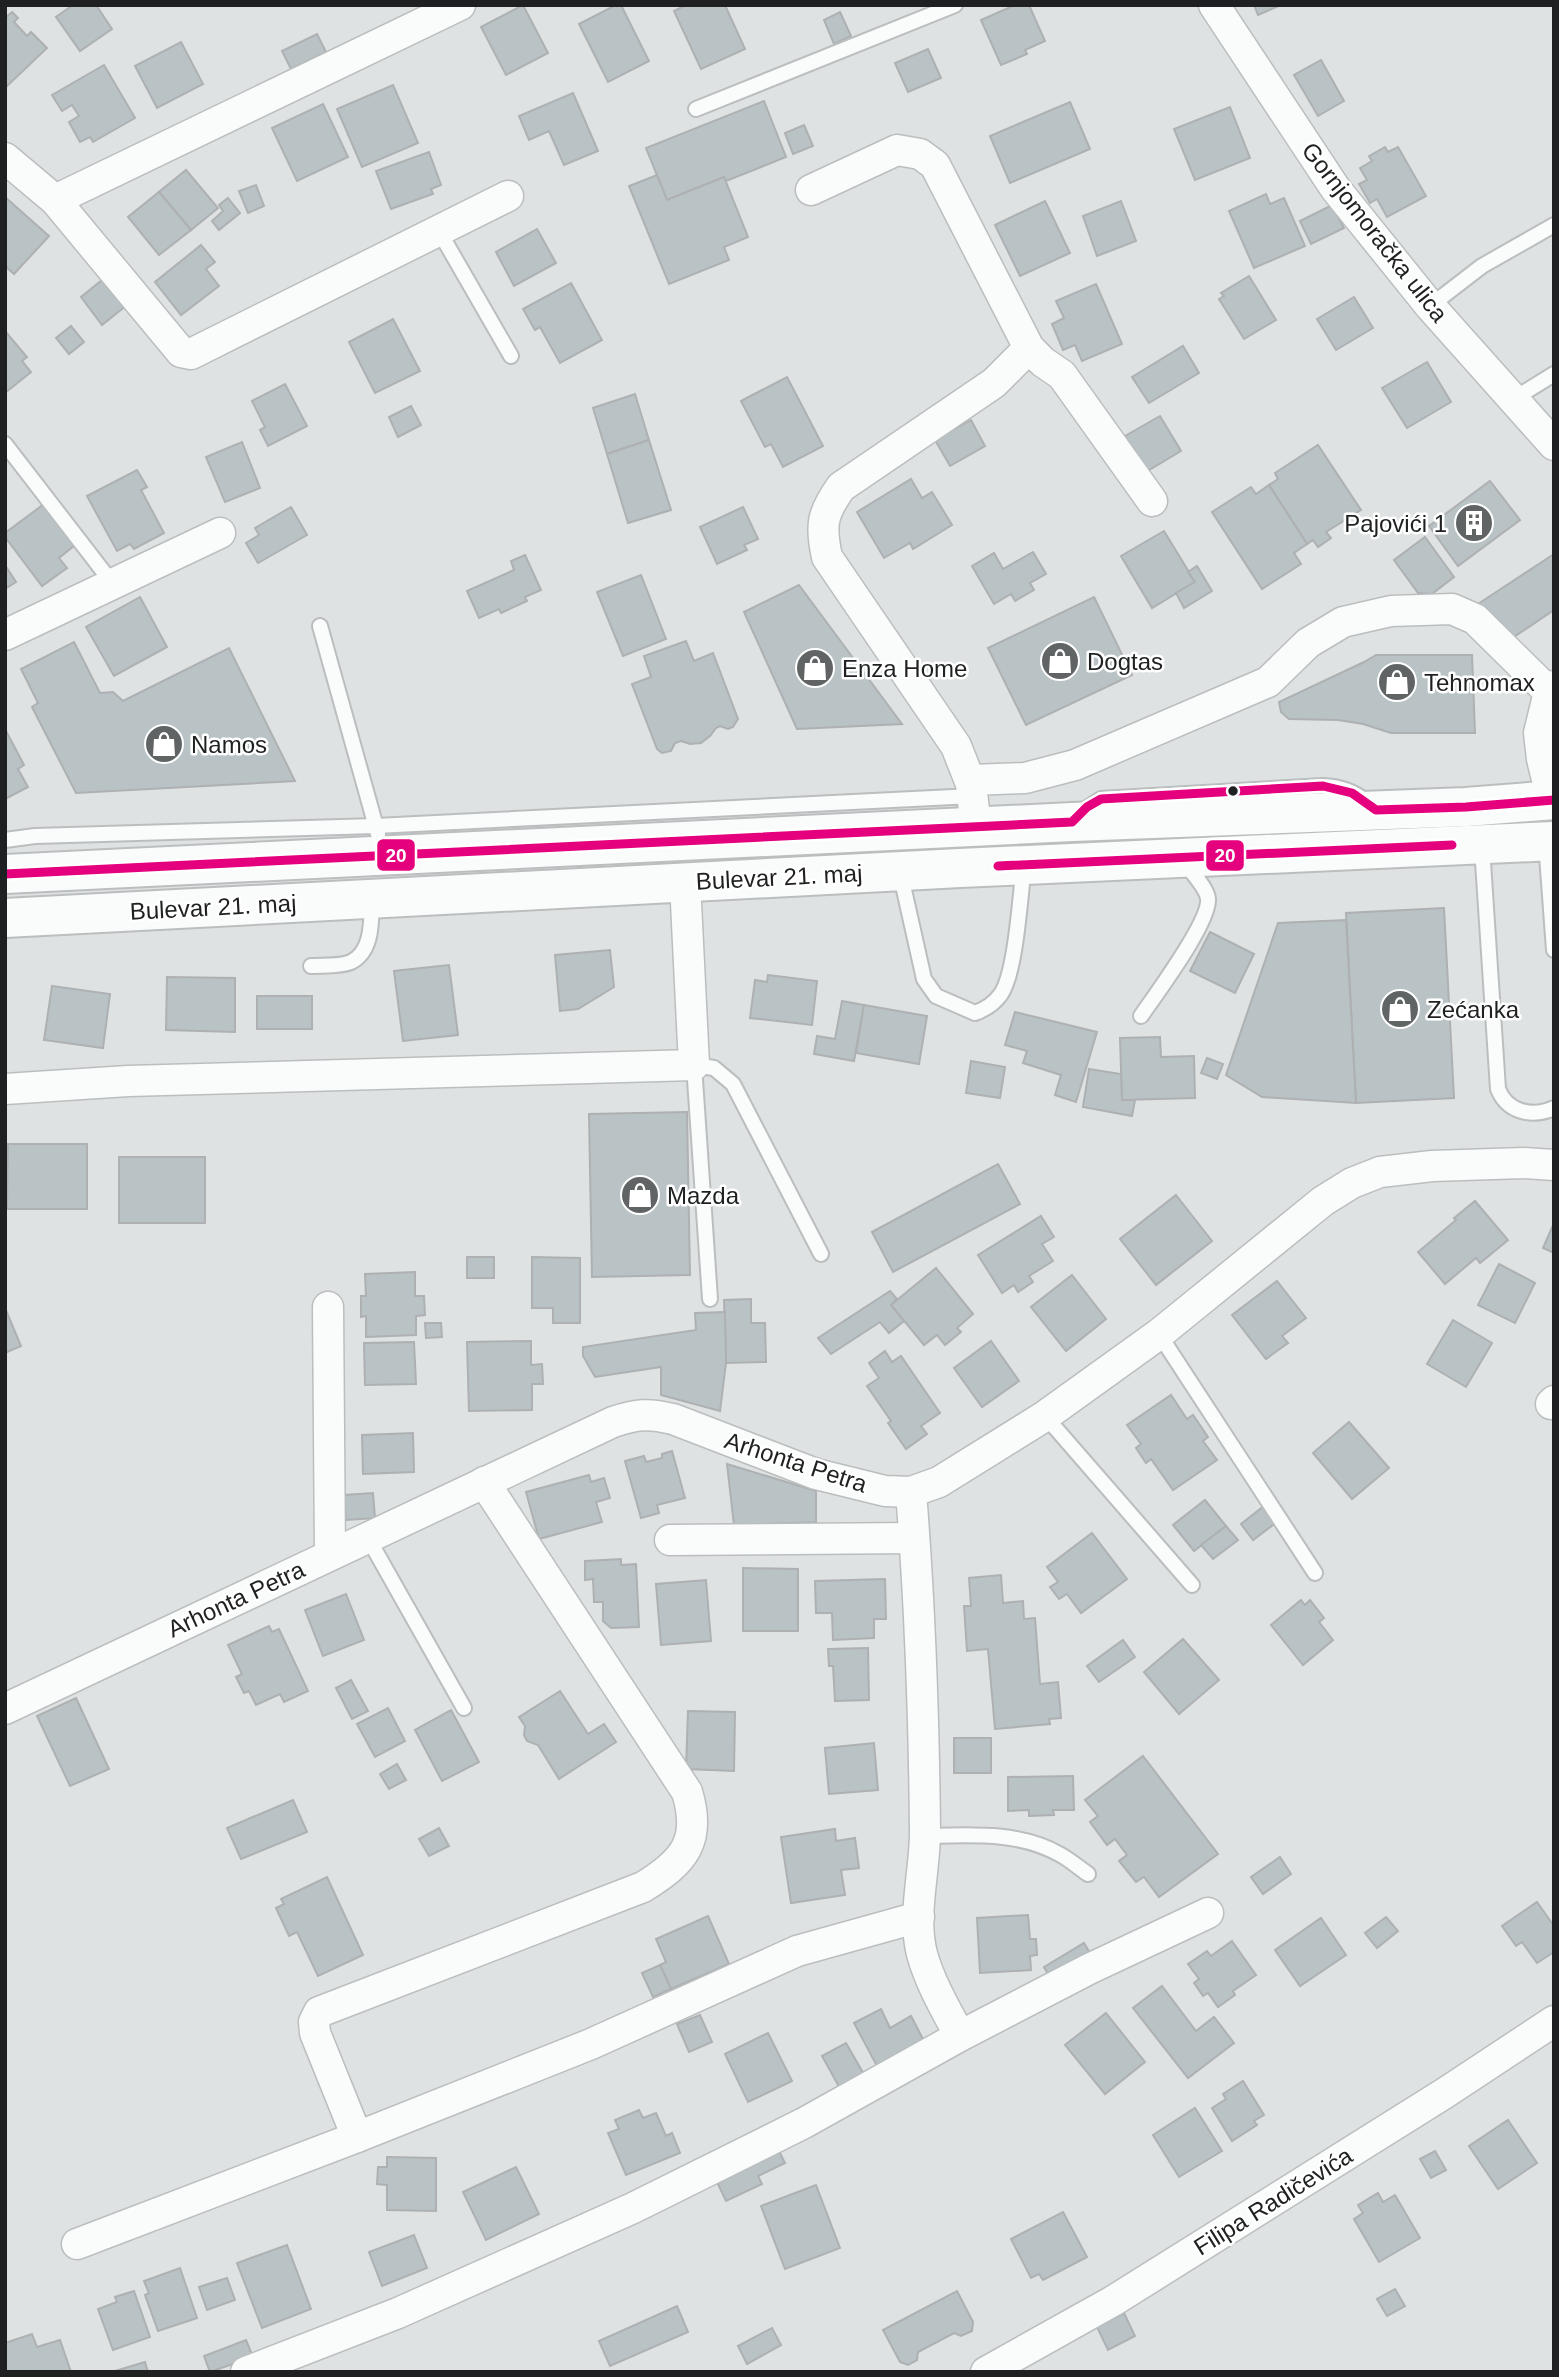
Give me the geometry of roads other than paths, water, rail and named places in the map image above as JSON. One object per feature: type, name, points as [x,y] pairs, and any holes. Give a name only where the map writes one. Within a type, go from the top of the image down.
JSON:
[{"type":"main road","name":"Bulevar 21. maj","points":[[8,853],[380,841],[973,801],[1072,822],[1466,807],[1553,800]]},
{"type":"main road","name":"Bulevar 21. maj","points":[[5,918],[900,871],[1550,841]]},
{"type":"street","points":[[55,200],[460,5]]},
{"type":"street","name":"Gornjomoračka ulica","points":[[1214,5],[1335,188],[1430,306],[1554,445]]},
{"type":"street","points":[[811,190],[897,150],[920,154],[936,165],[1029,348],[1062,375],[1152,501]]},
{"type":"street","points":[[5,158],[55,200],[181,352],[191,354],[508,197]]},
{"type":"street","points":[[1029,348],[995,383],[841,487],[827,507],[822,534],[827,557],[956,746],[973,801],[1025,778],[1075,765],[1268,682],[1308,643],[1343,622],[1391,611],[1452,609],[1475,619],[1551,689],[1539,733],[1542,759],[1553,800]]},
{"type":"street","points":[[5,635],[220,533]]},
{"type":"street","points":[[5,1088],[128,1080],[694,1065],[685,882]]},
{"type":"street","name":"Arhonta Petra","points":[[5,1709],[612,1422],[632,1416],[650,1414],[673,1419],[816,1474],[885,1491],[911,1492],[939,1482],[1045,1416],[1159,1334],[1323,1201],[1352,1183],[1380,1172],[1432,1166],[1524,1163],[1554,1165]]},
{"type":"street","points":[[328,1307],[330,1555]]},
{"type":"street","points":[[357,2137],[315,2033],[314,2022],[319,2012],[643,1887],[659,1878],[675,1863],[689,1846],[694,1827],[693,1811],[687,1792],[484,1482]]},
{"type":"street","points":[[911,1492],[922,1682],[925,1836],[919,1917],[922,1953],[936,1990],[960,2036]]},
{"type":"street","points":[[670,1540],[914,1538]]},
{"type":"street","points":[[246,2372],[398,2313],[633,2208],[804,2123],[960,2036],[1089,1969],[1208,1913]]},
{"type":"street","points":[[77,2244],[590,2044],[797,1951],[919,1917]]},
{"type":"street","name":"Filipa Radičevića","points":[[986,2372],[1113,2301],[1554,2021]]},
{"type":"lane","points":[[696,109],[955,5]]},
{"type":"lane","points":[[1430,306],[1482,266],[1554,225]]},
{"type":"lane","points":[[439,231],[511,356]]},
{"type":"lane","points":[[1513,400],[1554,374]]},
{"type":"lane","points":[[5,444],[113,584]]},
{"type":"lane","points":[[320,626],[380,841]]},
{"type":"lane","points":[[1550,841],[1554,950]]},
{"type":"lane","points":[[1481,844],[1498,1089],[1502,1099],[1514,1109],[1528,1113],[1545,1112],[1554,1108]]},
{"type":"lane","points":[[1141,1016],[1207,911],[1208,897],[1182,859]]},
{"type":"lane","points":[[900,871],[924,979],[936,996],[975,1013],[989,1008],[1010,977],[1024,865]]},
{"type":"lane","points":[[311,966],[350,962],[363,951],[370,934],[373,899]]},
{"type":"lane","points":[[710,1299],[694,1065],[715,1068],[733,1084],[821,1254]]},
{"type":"lane","points":[[1159,1334],[1315,1573]]},
{"type":"lane","points":[[1045,1416],[1192,1585]]},
{"type":"lane","points":[[368,1538],[464,1708]]},
{"type":"lane","points":[[925,1836],[1000,1835],[1032,1843],[1059,1854],[1088,1874]]},
{"type":"place","name":"Pajovići 1","points":[[1474,523]]},
{"type":"place","name":"Dogtas","points":[[1060,661]]},
{"type":"place","name":"Enza Home","points":[[815,668]]},
{"type":"place","name":"Tehnomax","points":[[1397,682]]},
{"type":"place","name":"Namos","points":[[164,744]]},
{"type":"place","name":"Zećanka","points":[[1400,1009]]},
{"type":"place","name":"Mazda","points":[[640,1195]]}]
